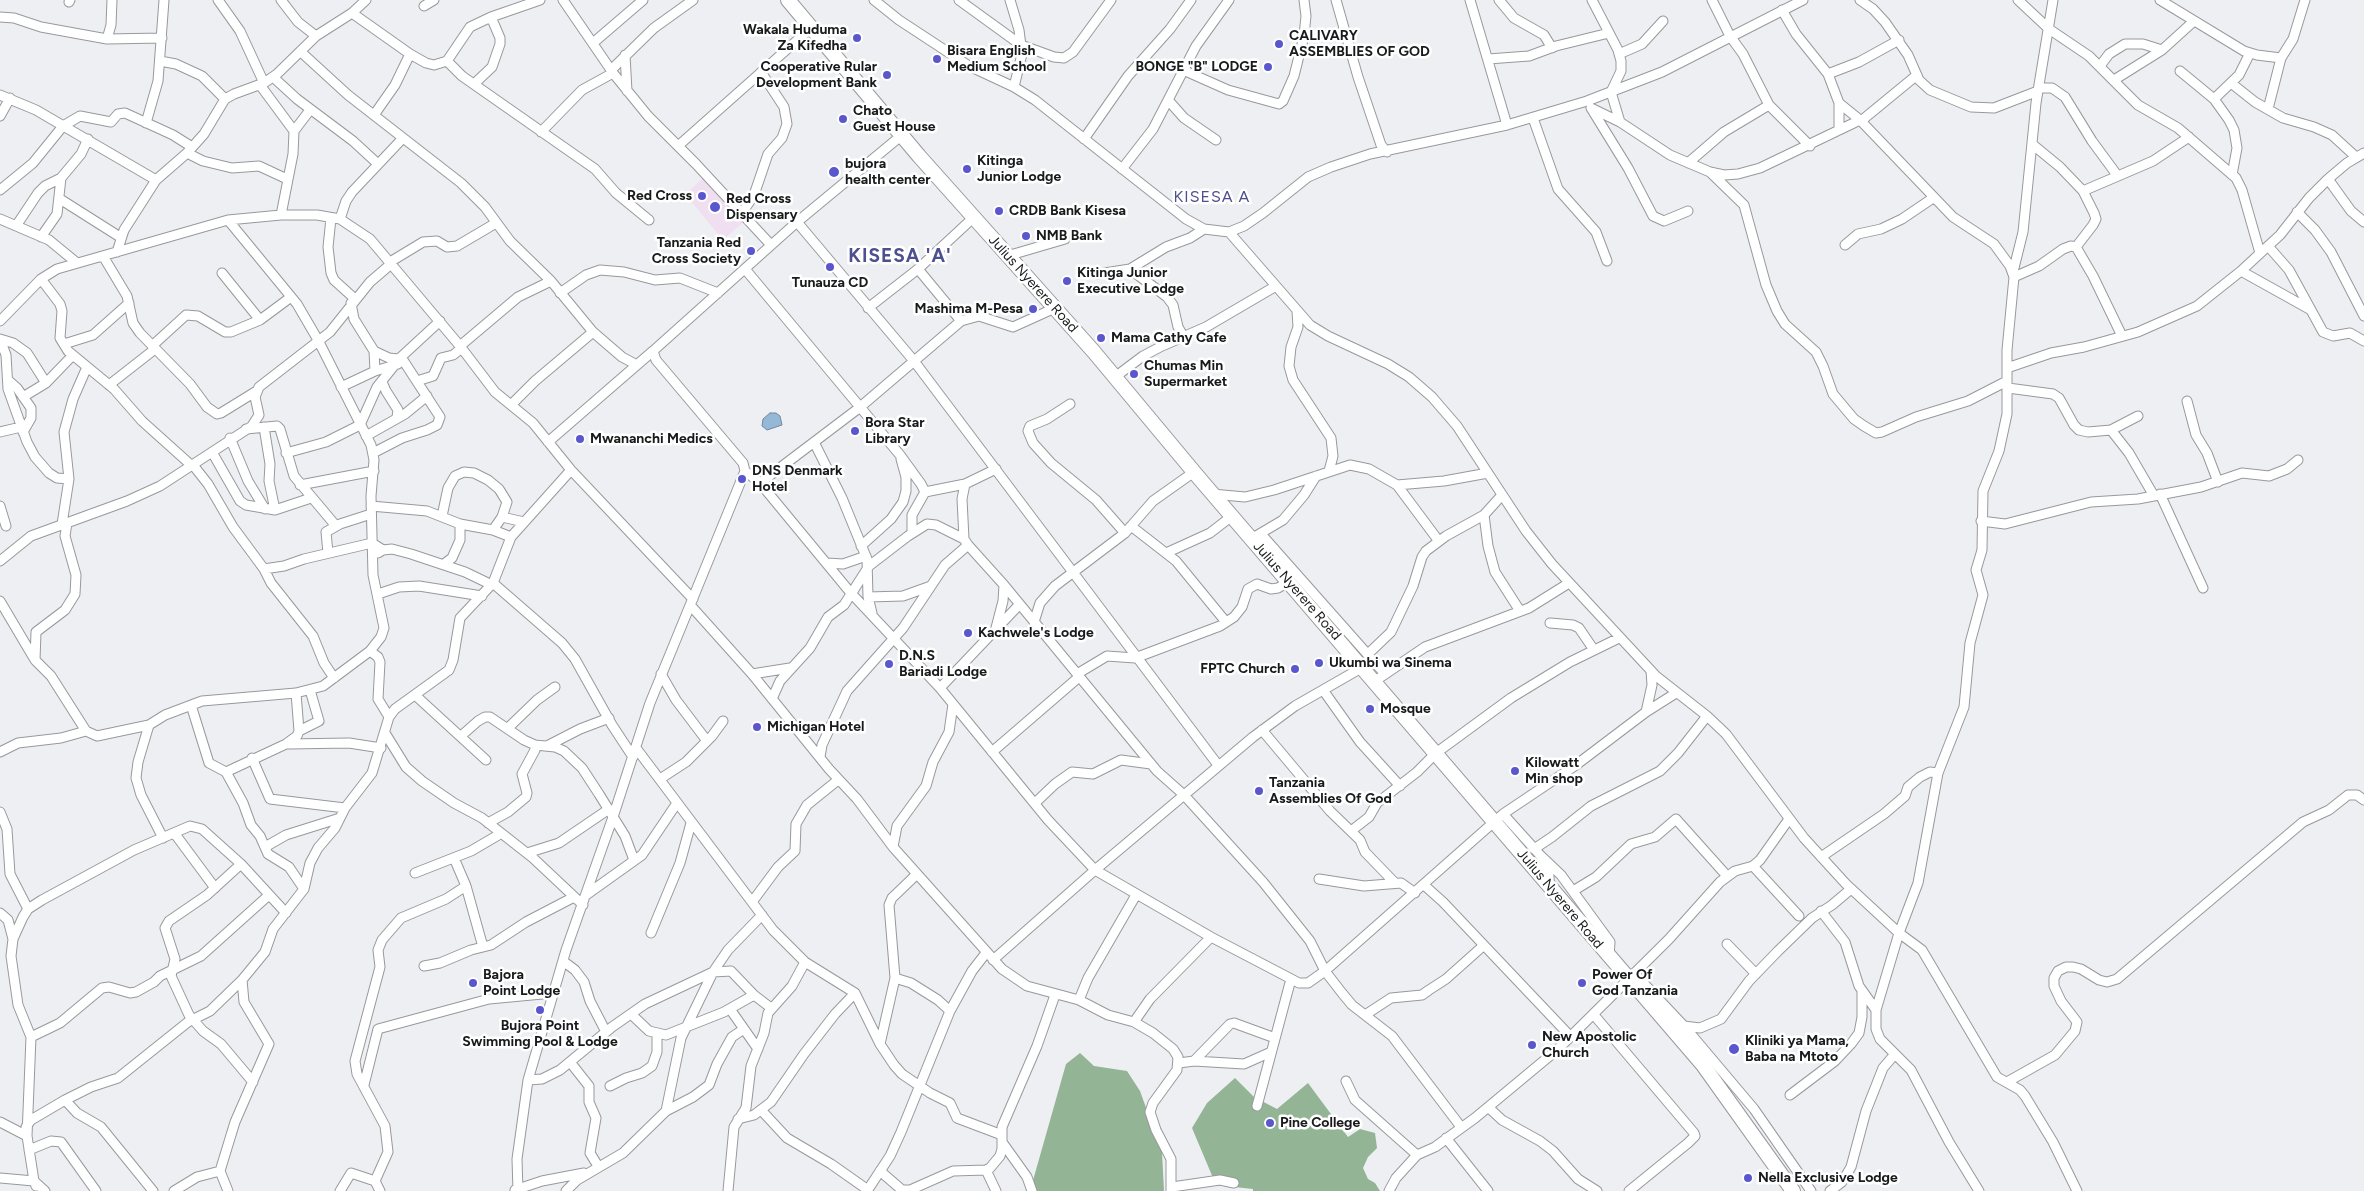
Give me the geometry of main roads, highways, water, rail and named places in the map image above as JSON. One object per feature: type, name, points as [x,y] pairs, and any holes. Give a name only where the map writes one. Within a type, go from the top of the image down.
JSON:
[{"type":"highway","name":"Julius Nyerere Road","points":[[788,0],[973,218],[1115,377],[1212,494],[1232,516],[1256,536],[1288,582],[1363,667],[1380,677],[1436,753],[1498,817],[1549,886],[1609,957],[1631,976],[1678,1027],[1703,1065],[1794,1191]]},
{"type":"water","points":[[770,413],[776,413],[780,416],[782,425],[767,430],[762,426],[763,419]]},
{"type":"place","name":"Wakala Huduma Za Kifedha","points":[[857,38]]},
{"type":"place","name":"CALIVARY ASSEMBLIES OF GOD","points":[[1279,44]]},
{"type":"place","name":"Bisara English Medium School","points":[[937,59]]},
{"type":"place","name":"BONGE \"B\" LODGE","points":[[1268,67]]},
{"type":"place","name":"Cooperative Rular Development Bank","points":[[887,75]]},
{"type":"place","name":"Chato Guest House","points":[[843,119]]},
{"type":"place","name":"Kitinga Junior Lodge","points":[[967,169]]},
{"type":"place","name":"bujora health center","points":[[834,172]]},
{"type":"place","name":"Red Cross","points":[[702,196]]},
{"type":"place","name":"Red Cross Dispensary","points":[[715,207]]},
{"type":"place","name":"CRDB Bank Kisesa","points":[[999,211]]},
{"type":"place","name":"NMB Bank","points":[[1026,236]]},
{"type":"place","name":"Tanzania Red Cross Society","points":[[751,251]]},
{"type":"place","name":"Tunauza CD","points":[[830,267]]},
{"type":"place","name":"Kitinga Junior Executive Lodge","points":[[1067,281]]},
{"type":"place","name":"Mashima M-Pesa","points":[[1033,309]]},
{"type":"place","name":"Mama Cathy Cafe","points":[[1101,338]]},
{"type":"place","name":"Chumas Min Supermarket","points":[[1134,374]]},
{"type":"place","name":"Bora Star Library","points":[[855,431]]},
{"type":"place","name":"Mwananchi Medics","points":[[580,439]]},
{"type":"place","name":"DNS Denmark Hotel","points":[[742,479]]},
{"type":"place","name":"Kachwele's Lodge","points":[[968,633]]},
{"type":"place","name":"Ukumbi wa Sinema","points":[[1319,663]]},
{"type":"place","name":"D.N.S Bariadi Lodge","points":[[889,664]]},
{"type":"place","name":"FPTC Church","points":[[1295,669]]},
{"type":"place","name":"Mosque","points":[[1370,709]]},
{"type":"place","name":"Michigan Hotel","points":[[757,727]]},
{"type":"place","name":"Kilowatt Min shop","points":[[1515,771]]},
{"type":"place","name":"Tanzania Assemblies Of God","points":[[1259,791]]},
{"type":"place","name":"Bajora Point Lodge","points":[[473,983]]},
{"type":"place","name":"Power Of God Tanzania","points":[[1582,983]]},
{"type":"place","name":"Bujora Point Swimming Pool & Lodge","points":[[540,1010]]},
{"type":"place","name":"New Apostolic Church","points":[[1532,1045]]},
{"type":"place","name":"Kliniki ya Mama, Baba na Mtoto","points":[[1734,1049]]},
{"type":"place","name":"Pine College","points":[[1270,1123]]},
{"type":"place","name":"Nella Exclusive Lodge","points":[[1748,1178]]},
{"type":"district","name":"KISESA A","points":[[1212,197]]},
{"type":"district","name":"KISESA 'A'","points":[[900,256]]}]
